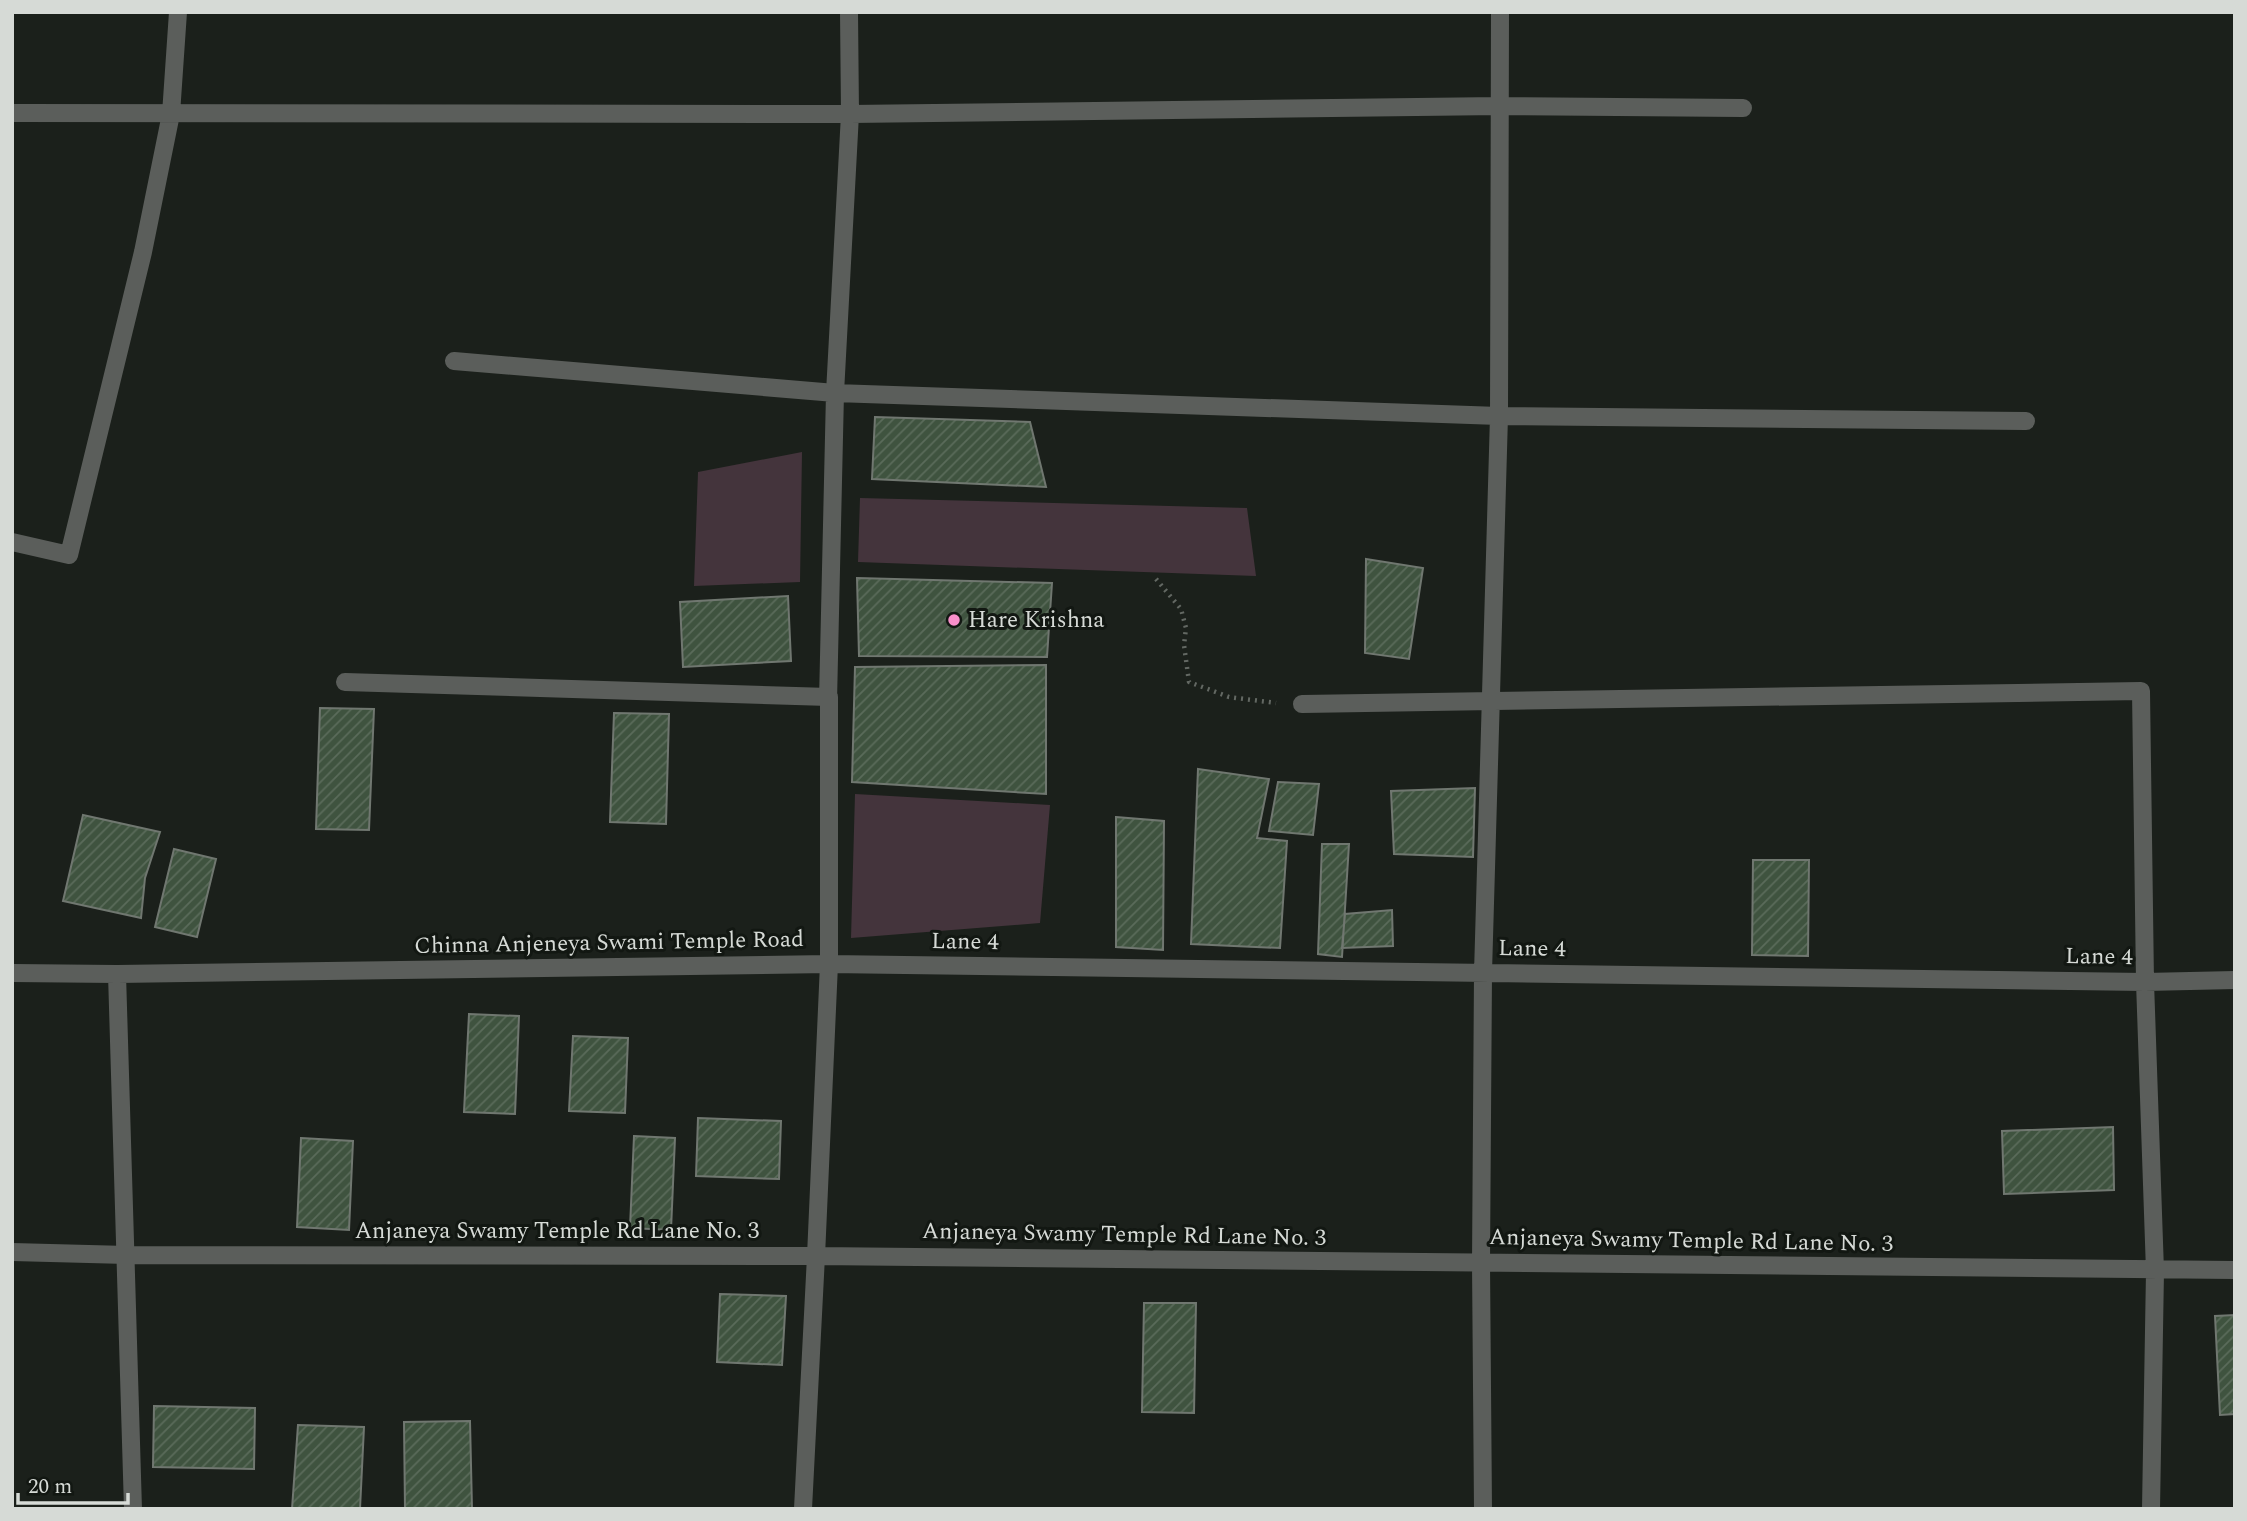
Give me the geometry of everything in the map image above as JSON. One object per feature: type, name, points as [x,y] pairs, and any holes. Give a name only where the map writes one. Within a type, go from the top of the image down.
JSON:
[{"type":"street","points":[[12,542],[69,555],[143,252],[171,114],[178,12]]},
{"type":"street","points":[[829,964],[828,701],[835,393],[850,114],[849,12]]},
{"type":"street","points":[[1483,1509],[1483,973],[1499,416],[1500,12]]},
{"type":"street","points":[[12,113],[850,114],[1500,106],[1743,108]]},
{"type":"street","points":[[454,360],[835,393],[1499,416],[2026,421]]},
{"type":"street","points":[[345,682],[829,697],[828,701]]},
{"type":"street","points":[[1302,705],[2141,691],[2145,982],[2155,1271],[2151,1509]]},
{"type":"street","name":"Lane 4","points":[[829,964],[2145,982],[2235,980]]},
{"type":"street","name":"Chinna Anjeneya Swami Temple Road","points":[[12,973],[117,974],[829,964],[803,1509]]},
{"type":"street","points":[[117,974],[134,1509]]},
{"type":"street","name":"Anjaneya Swamy Temple Rd Lane No. 3","points":[[12,1252],[127,1255],[817,1256],[2235,1270]]},
{"type":"path","points":[[1156,579],[1181,609],[1186,628],[1184,645],[1189,682],[1229,697],[1278,704]]},
{"type":"shaded area","points":[[802,452],[800,582],[694,586],[698,472]]},
{"type":"shaded area","points":[[860,498],[1247,508],[1256,576],[858,562]]},
{"type":"shaded area","points":[[855,794],[1050,805],[1040,923],[851,938]]},
{"type":"building","points":[[875,417],[1030,422],[1046,487],[872,479]]},
{"type":"building","points":[[1366,559],[1423,568],[1409,659],[1365,653]]},
{"type":"building","name":"Hare Krishna","points":[[857,578],[1052,583],[1047,657],[859,656]]},
{"type":"building","points":[[788,596],[791,661],[683,667],[680,602]]},
{"type":"building","points":[[1046,665],[1046,794],[852,782],[855,667]]},
{"type":"building","points":[[320,708],[374,709],[369,830],[316,829]]},
{"type":"building","points":[[614,713],[669,714],[666,824],[610,822]]},
{"type":"building","points":[[1198,769],[1269,779],[1257,838],[1287,841],[1280,948],[1191,944]]},
{"type":"building","points":[[1278,782],[1319,784],[1313,835],[1269,831]]},
{"type":"building","points":[[1475,788],[1473,857],[1394,854],[1391,791]]},
{"type":"building","points":[[83,815],[160,832],[145,878],[141,918],[63,901]]},
{"type":"building","points":[[1116,817],[1164,821],[1163,950],[1116,947]]},
{"type":"building","points":[[1322,844],[1349,844],[1342,957],[1318,954]]},
{"type":"building","points":[[174,849],[216,859],[197,937],[155,927]]},
{"type":"building","points":[[1753,860],[1809,860],[1808,956],[1752,955]]},
{"type":"building","points":[[1392,910],[1393,946],[1342,948],[1345,914]]},
{"type":"building","points":[[469,1014],[519,1016],[515,1114],[464,1112]]},
{"type":"building","points":[[573,1036],[628,1038],[625,1113],[569,1111]]},
{"type":"building","points":[[698,1118],[781,1121],[779,1179],[696,1176]]},
{"type":"building","points":[[2113,1127],[2114,1190],[2004,1194],[2002,1131]]},
{"type":"building","points":[[634,1136],[675,1138],[671,1230],[630,1228]]},
{"type":"building","points":[[301,1138],[353,1141],[349,1230],[297,1227]]},
{"type":"building","points":[[720,1294],[786,1296],[782,1365],[717,1362]]},
{"type":"building","points":[[1144,1303],[1196,1303],[1194,1413],[1142,1412]]},
{"type":"building","points":[[2235,1315],[2235,1414],[2220,1415],[2215,1316]]},
{"type":"building","points":[[154,1406],[255,1408],[254,1469],[153,1467]]},
{"type":"building","points":[[470,1421],[472,1509],[405,1509],[404,1422]]},
{"type":"building","points":[[298,1425],[364,1427],[360,1509],[292,1509]]},
{"type":"place","name":"Hare Krishna","points":[[954,620]]}]
